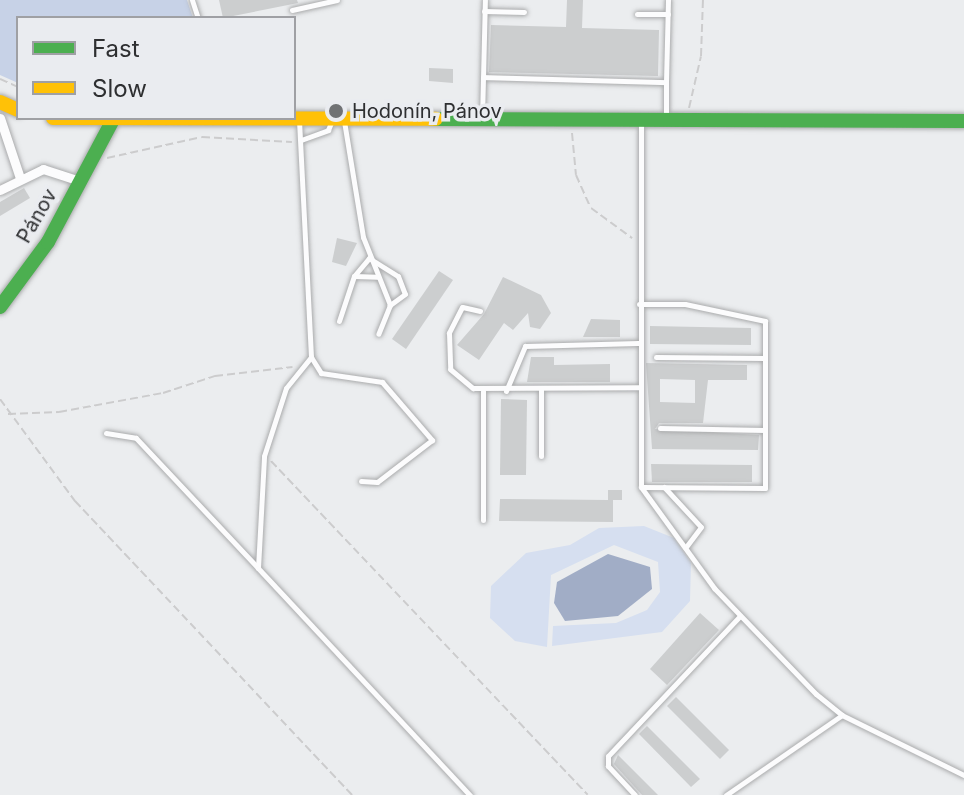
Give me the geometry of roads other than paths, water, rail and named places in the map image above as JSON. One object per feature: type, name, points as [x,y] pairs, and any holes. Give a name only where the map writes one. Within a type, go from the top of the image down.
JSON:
[{"type":"main road","name":"Pánov","points":[[0,307],[48,242],[113,120]]},
{"type":"main road","points":[[296,120],[964,121]]},
{"type":"street","points":[[5,109],[20,178]]},
{"type":"street","name":"Pánov","points":[[0,190],[43,169],[79,181]]},
{"type":"lane","points":[[292,10],[337,0]]},
{"type":"lane","points":[[482,120],[485,0]]},
{"type":"lane","points":[[666,121],[668,0]]},
{"type":"lane","points":[[484,11],[524,12]]},
{"type":"lane","points":[[637,14],[668,14]]},
{"type":"lane","points":[[483,77],[666,82]]},
{"type":"lane","points":[[299,120],[311,357],[321,373],[382,382],[432,440],[377,482],[361,481]]},
{"type":"lane","points":[[301,140],[328,130],[338,120]]},
{"type":"lane","points":[[338,120],[369,258],[390,305]]},
{"type":"lane","points":[[641,120],[638,343],[641,487],[740,616],[842,715],[964,775]]},
{"type":"lane","points":[[339,321],[354,276],[369,258]]},
{"type":"lane","points":[[369,258],[404,284],[402,298],[390,305],[378,334]]},
{"type":"lane","points":[[354,276],[377,277]]},
{"type":"lane","points":[[639,304],[685,304],[765,321],[765,488],[641,487]]},
{"type":"lane","points":[[480,311],[462,307],[449,333],[449,354],[455,377],[483,391],[639,387]]},
{"type":"lane","points":[[506,391],[525,346],[638,343]]},
{"type":"lane","points":[[258,568],[265,454],[282,398],[311,357]]},
{"type":"lane","points":[[656,357],[765,358]]},
{"type":"lane","points":[[541,389],[541,456]]},
{"type":"lane","points":[[483,391],[483,520]]},
{"type":"lane","points":[[660,428],[765,430]]},
{"type":"lane","points":[[106,433],[136,438],[470,795]]},
{"type":"lane","points":[[664,487],[701,527],[685,548]]},
{"type":"lane","points":[[635,795],[608,766],[608,756],[740,616]]},
{"type":"lane","points":[[726,795],[842,715]]},
{"type":"place","name":"Hodonín, Pánov","points":[[336,111]]}]
